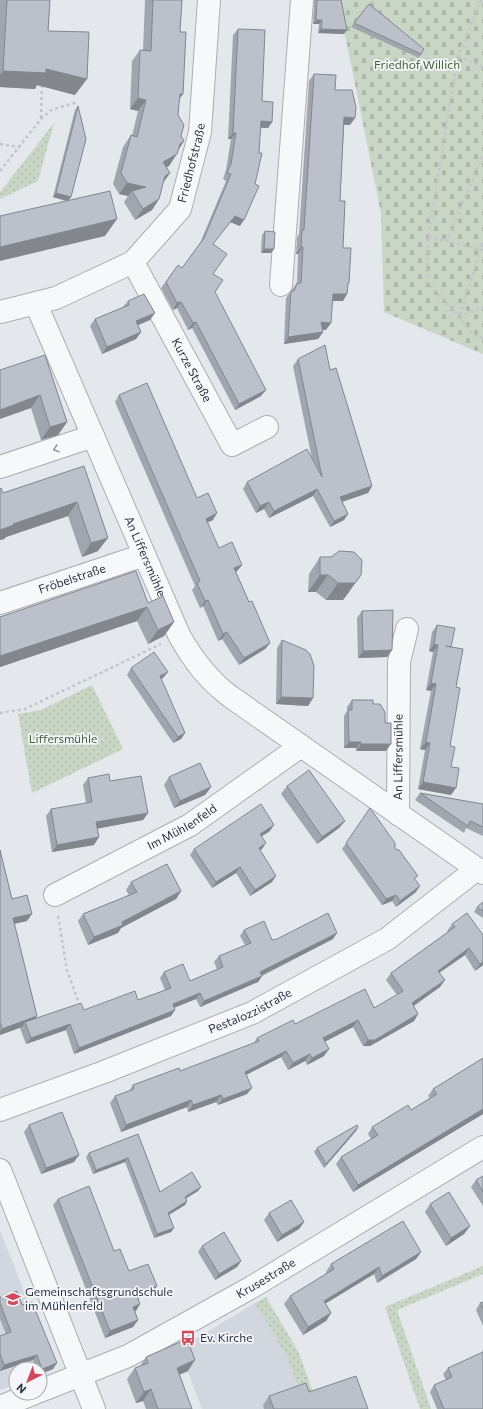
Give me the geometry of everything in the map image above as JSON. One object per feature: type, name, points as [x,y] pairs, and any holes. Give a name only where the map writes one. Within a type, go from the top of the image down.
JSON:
[{"type":"street","name":"Friedhofstraße","points":[[0,312],[56,298],[133,262],[180,209],[200,132],[209,0]]},
{"type":"street","points":[[281,285],[302,0]]},
{"type":"street","name":"Kurze Straße","points":[[133,262],[232,445],[267,427]]},
{"type":"street","name":"An Liffersmühle","points":[[36,304],[179,635],[190,654],[215,685],[480,871]]},
{"type":"street","points":[[0,467],[93,436]]},
{"type":"street","name":"Fröbelstraße","points":[[0,603],[144,555]]},
{"type":"street","name":"An Liffersmühle","points":[[398,814],[399,662],[407,629]]},
{"type":"street","name":"Im Mühlenfeld","points":[[55,895],[190,825],[301,746]]},
{"type":"street","name":"Pestalozzistraße","points":[[0,1110],[104,1072],[252,1013],[387,940],[480,871]]},
{"type":"street","name":"Krusestraße","points":[[48,1388],[128,1356],[252,1287],[483,1147]]},
{"type":"street","points":[[0,1170],[94,1409]]},
{"type":"street","points":[[0,1407],[15,1401]]},
{"type":"path","points":[[481,0],[458,56],[428,237],[427,282],[459,316],[473,336],[483,338]]},
{"type":"path","points":[[458,56],[483,67]]},
{"type":"path","points":[[41,119],[42,80]]},
{"type":"path","points":[[0,171],[41,119],[51,110],[78,102]]},
{"type":"path","points":[[0,144],[20,147]]},
{"type":"path","points":[[446,242],[483,155]]},
{"type":"path","points":[[428,237],[483,250]]},
{"type":"path","points":[[459,316],[483,241]]},
{"type":"path","points":[[459,316],[483,308]]},
{"type":"path","points":[[0,713],[25,709],[179,635]]},
{"type":"path","points":[[55,895],[66,970],[83,1014]]},
{"type":"shaded area","name":"Gemeinschaftsgrundschule im Mühlenfeld","points":[[0,1230],[54,1369],[48,1372],[48,1361],[8,1361],[8,1387],[0,1390]]},
{"type":"shaded area","points":[[255,1303],[288,1359],[306,1409],[202,1409],[179,1349]]},
{"type":"green space","name":"Friedhof Willich","points":[[338,0],[483,0],[483,354],[384,312],[381,213]]},
{"type":"green space","points":[[54,123],[38,181],[0,199],[0,192]]},
{"type":"green space","name":"Liffersmühle","points":[[92,685],[123,749],[32,793],[18,714],[41,710]]},
{"type":"green space","points":[[483,1266],[483,1274],[397,1310],[431,1409],[420,1409],[385,1307]]},
{"type":"green space","points":[[266,1297],[299,1353],[319,1409],[306,1409],[288,1359],[255,1303]]},
{"type":"building","points":[[7,0],[50,0],[48,31],[89,32],[87,79],[46,69],[46,73],[3,71]]},
{"type":"building","points":[[153,0],[182,0],[180,32],[186,32],[183,94],[180,94],[178,115],[184,125],[181,136],[184,141],[180,144],[177,154],[163,162],[170,173],[165,176],[159,199],[143,209],[132,191],[146,187],[127,183],[121,173],[131,135],[137,137],[146,100],[138,98],[140,50],[151,51]]},
{"type":"building","points":[[317,0],[341,0],[347,30],[321,29],[322,20],[316,20]]},
{"type":"building","points":[[369,4],[424,49],[421,54],[354,23]]},
{"type":"building","points":[[238,29],[265,30],[262,101],[273,102],[272,122],[261,121],[259,153],[262,153],[255,184],[259,186],[244,220],[235,216],[213,244],[227,254],[213,274],[223,280],[215,292],[266,390],[239,404],[196,322],[193,323],[181,302],[177,303],[166,282],[178,265],[182,268],[204,238],[231,174],[227,173],[231,164],[236,133],[233,133]]},
{"type":"building","points":[[314,74],[336,75],[335,90],[352,90],[356,107],[355,118],[344,117],[340,201],[345,201],[343,248],[351,248],[349,283],[347,294],[333,294],[331,323],[321,322],[323,332],[288,337],[291,291],[294,291],[297,283],[301,283],[303,247],[301,247],[302,230],[304,230]]},
{"type":"building","points":[[78,106],[86,139],[71,197],[56,193]]},
{"type":"building","points":[[110,191],[117,219],[0,247],[0,216]]},
{"type":"building","points":[[265,231],[275,232],[274,249],[264,249]]},
{"type":"building","points":[[144,294],[155,313],[136,321],[141,332],[107,347],[95,319],[129,305],[128,301]]},
{"type":"building","points":[[325,345],[330,370],[336,368],[372,486],[340,497],[348,514],[334,521],[317,489],[274,511],[269,502],[260,506],[247,482],[307,449],[322,477],[298,359]]},
{"type":"building","points":[[45,355],[67,422],[50,427],[40,395],[0,410],[0,370]]},
{"type":"building","points":[[147,383],[197,498],[208,493],[217,513],[206,519],[219,548],[232,542],[242,565],[234,568],[249,602],[252,601],[270,643],[244,658],[227,632],[223,634],[208,600],[205,601],[197,583],[200,581],[119,395]]},
{"type":"building","points":[[84,466],[108,538],[91,543],[77,502],[0,530],[1,488],[3,493]]},
{"type":"building","points":[[339,551],[354,552],[362,560],[361,575],[355,583],[338,583],[328,575],[320,575],[320,557],[331,557]]},
{"type":"building","points":[[136,571],[148,603],[163,596],[174,622],[158,630],[147,607],[0,656],[0,617]]},
{"type":"building","points":[[393,610],[392,650],[363,651],[362,611]]},
{"type":"building","points":[[437,625],[455,628],[451,647],[463,649],[456,687],[460,688],[450,746],[455,747],[451,767],[459,768],[456,788],[423,782],[430,743],[426,742],[436,684],[431,683],[438,645],[434,644]]},
{"type":"building","points":[[282,640],[306,650],[310,654],[314,666],[313,698],[281,697]]},
{"type":"building","points":[[154,652],[168,672],[160,676],[185,733],[178,737],[131,668]]},
{"type":"building","points":[[352,700],[373,700],[373,704],[380,704],[385,712],[385,723],[391,723],[391,744],[361,744],[361,742],[349,742],[348,710],[352,710]]},
{"type":"building","points":[[200,763],[211,787],[180,801],[169,777]]},
{"type":"building","points":[[309,770],[345,821],[322,837],[287,786]]},
{"type":"building","points":[[109,774],[110,781],[141,776],[148,813],[96,822],[99,837],[57,845],[51,809],[92,802],[88,778]]},
{"type":"building","points":[[420,793],[483,804],[483,827],[470,821],[468,826]]},
{"type":"building","points":[[261,804],[274,825],[260,834],[266,843],[259,848],[276,876],[255,890],[240,867],[216,882],[194,849]]},
{"type":"building","points":[[370,808],[395,843],[395,849],[399,850],[418,876],[414,878],[420,886],[400,901],[396,895],[386,899],[346,843]]},
{"type":"building","points":[[0,850],[12,899],[27,895],[32,914],[13,918],[37,1016],[2,1029],[0,1022]]},
{"type":"building","points":[[167,864],[181,891],[122,922],[123,925],[94,937],[83,914],[137,892],[131,882]]},
{"type":"building","points":[[483,902],[483,911],[477,907]]},
{"type":"building","points":[[328,913],[337,933],[260,972],[262,976],[204,1001],[200,993],[173,1004],[175,1010],[79,1048],[70,1024],[31,1038],[25,1022],[81,1003],[84,1010],[135,991],[138,1000],[171,988],[164,972],[183,964],[190,981],[223,967],[219,956],[251,943],[244,930],[264,921],[272,940],[277,939]]},
{"type":"building","points":[[467,913],[483,935],[483,962],[480,964],[469,948],[438,971],[445,980],[412,1003],[418,1014],[375,1040],[368,1040],[358,1020],[323,1038],[329,1049],[312,1058],[310,1054],[293,1063],[286,1051],[245,1072],[252,1088],[223,1099],[221,1095],[193,1105],[191,1100],[126,1125],[115,1096],[134,1089],[133,1085],[179,1068],[180,1071],[259,1041],[257,1038],[293,1020],[295,1024],[365,989],[374,1008],[403,991],[391,973],[455,927],[452,924]]},
{"type":"building","points":[[483,1058],[483,1109],[358,1185],[341,1157],[378,1135],[372,1127],[408,1105],[411,1110],[437,1094],[433,1089]]},
{"type":"building","points":[[62,1112],[79,1155],[46,1168],[29,1125]]},
{"type":"building","points":[[357,1125],[358,1127],[326,1164],[317,1148]]},
{"type":"building","points":[[138,1134],[160,1192],[192,1172],[201,1187],[185,1197],[187,1201],[168,1213],[174,1228],[157,1234],[128,1158],[96,1170],[89,1153]]},
{"type":"building","points":[[483,1176],[483,1192],[476,1180]]},
{"type":"building","points":[[89,1186],[114,1251],[120,1249],[129,1271],[148,1264],[157,1286],[136,1294],[140,1304],[133,1307],[138,1320],[110,1331],[58,1199]]},
{"type":"building","points":[[449,1192],[470,1226],[451,1238],[430,1204]]},
{"type":"building","points":[[291,1200],[304,1222],[282,1235],[269,1213]]},
{"type":"building","points":[[403,1221],[421,1252],[382,1276],[379,1267],[324,1301],[331,1313],[308,1327],[290,1296],[334,1269],[331,1264]]},
{"type":"building","points":[[224,1232],[241,1261],[219,1274],[202,1246]]},
{"type":"building","points":[[17,1291],[22,1305],[32,1302],[57,1363],[48,1367],[48,1361],[39,1361],[37,1355],[17,1361],[8,1361],[8,1364],[4,1365],[0,1354],[0,1336],[11,1332],[0,1303],[0,1297]]},
{"type":"building","points":[[483,1302],[483,1309],[480,1303]]},
{"type":"building","points":[[187,1339],[195,1360],[177,1368],[192,1409],[158,1409],[151,1389],[144,1392],[135,1368],[148,1363],[146,1357]]},
{"type":"building","points":[[483,1352],[483,1409],[444,1409],[434,1385],[452,1377],[448,1368]]},
{"type":"building","points":[[356,1376],[368,1409],[274,1409],[269,1396],[306,1383],[309,1392]]},
{"type":"place","name":"Gemeinschaftsgrundschule im Mühlenfeld","points":[[13,1299]]},
{"type":"place","name":"Ev. Kirche","points":[[188,1338]]}]
